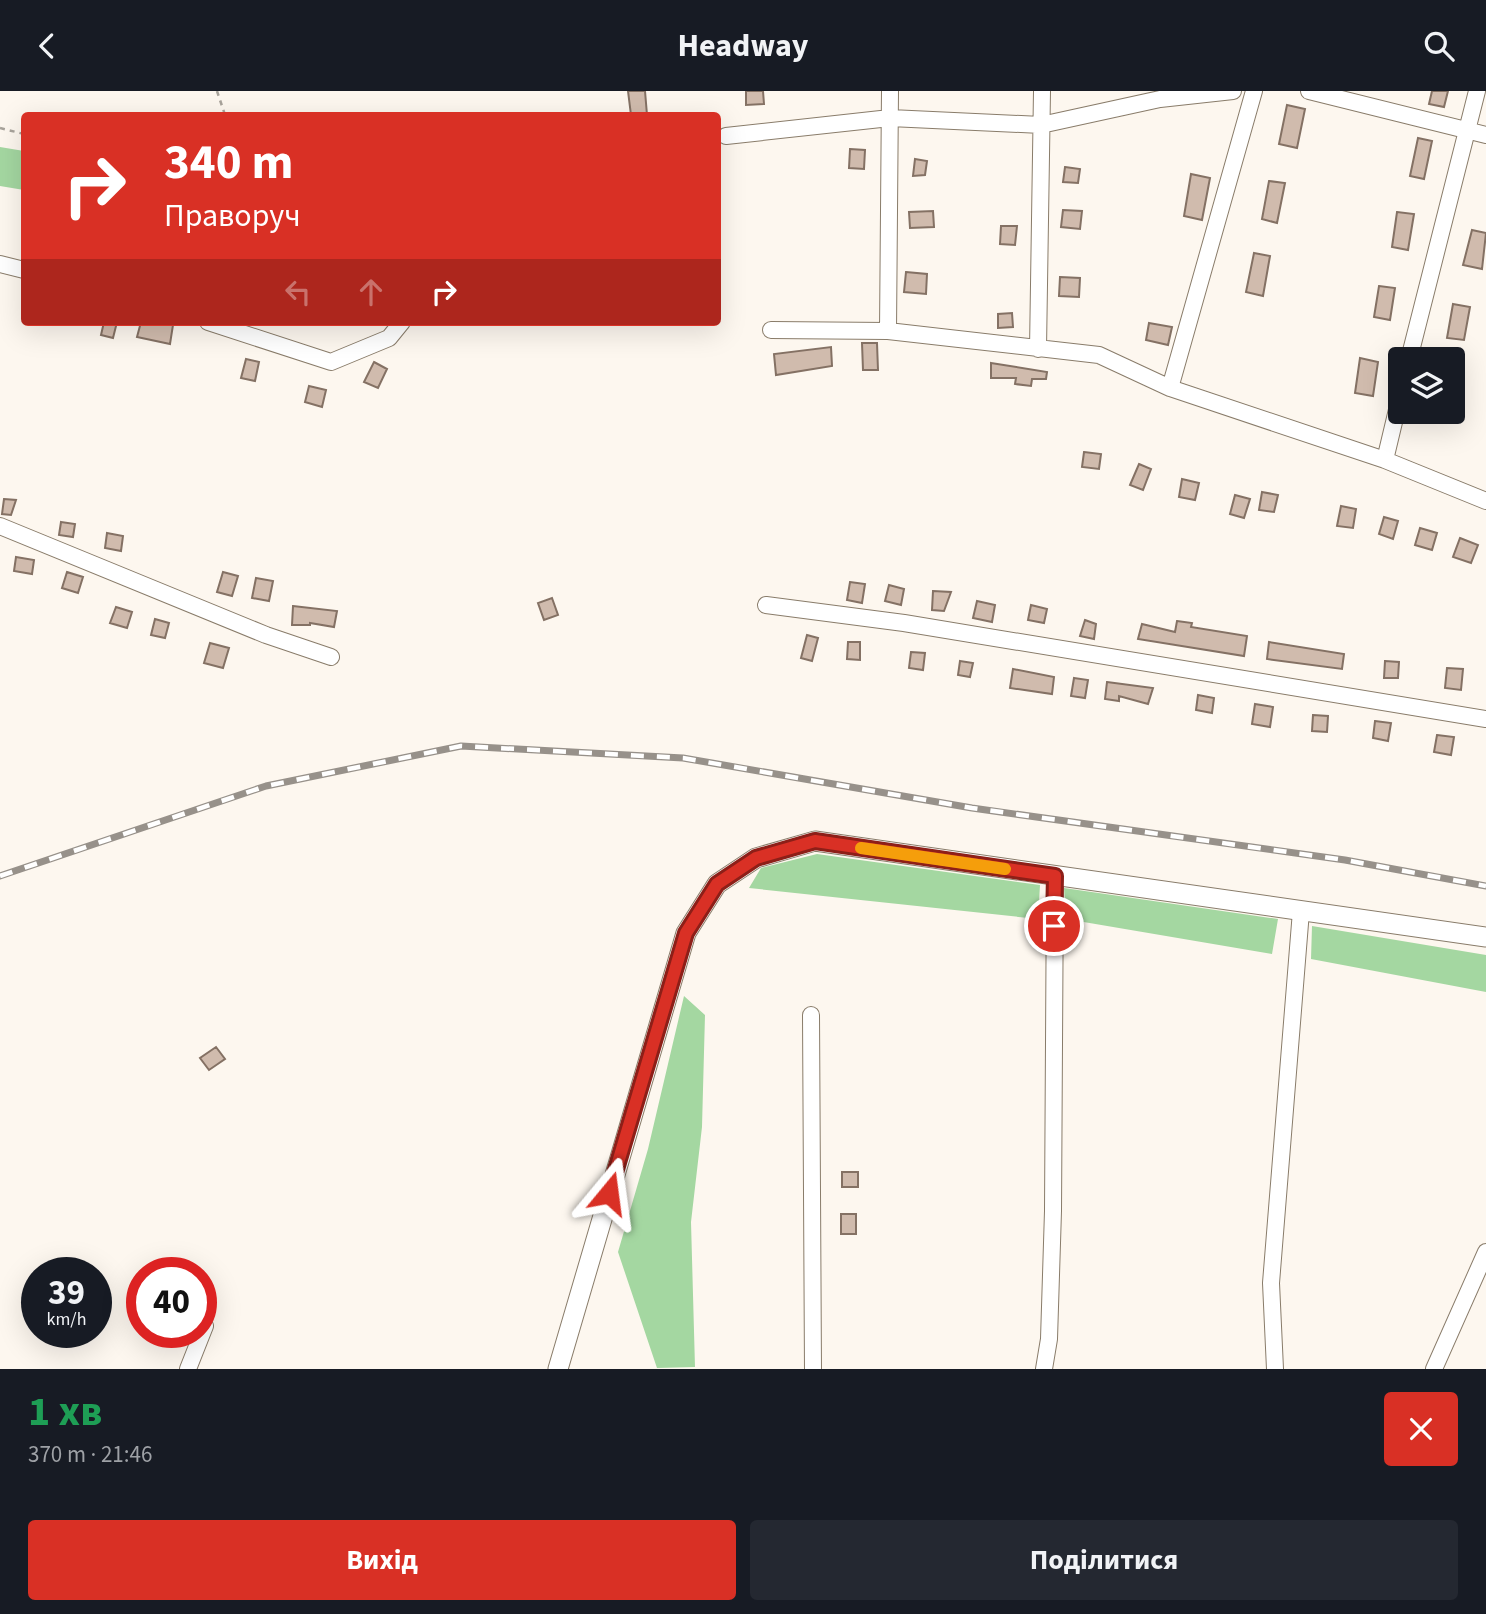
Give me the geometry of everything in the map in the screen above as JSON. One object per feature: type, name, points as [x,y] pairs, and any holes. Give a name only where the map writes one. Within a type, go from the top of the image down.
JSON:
[{"type":"street","points":[[888,331],[890,91]]},
{"type":"street","points":[[1038,349],[1042,91]]},
{"type":"street","points":[[726,136],[890,118],[1041,125],[1160,99],[1233,91]]},
{"type":"street","points":[[1170,388],[1254,91]]},
{"type":"street","points":[[1309,91],[1486,135]]},
{"type":"street","points":[[1412,347],[1477,91]]},
{"type":"street","points":[[0,264],[21,269]]},
{"type":"street","points":[[220,326],[331,362],[389,338],[399,326]]},
{"type":"street","points":[[771,330],[888,331],[1098,355],[1170,388],[1385,460],[1486,501]]},
{"type":"street","points":[[1385,460],[1394,424]]},
{"type":"street","points":[[0,526],[266,635],[331,657]]},
{"type":"street","points":[[766,605],[904,623],[1486,719]]},
{"type":"street","points":[[558,1369],[686,933],[717,884],[756,858],[815,841],[1486,937]]},
{"type":"street","points":[[1044,1369],[1049,1339],[1053,1211],[1055,876]]},
{"type":"street","points":[[1275,1369],[1271,1283],[1301,911]]},
{"type":"street","points":[[811,1015],[813,1369]]},
{"type":"street","points":[[1434,1369],[1486,1252]]},
{"type":"street","points":[[188,1369],[196,1348]]},
{"type":"path","points":[[217,91],[224,112]]},
{"type":"path","points":[[0,128],[21,133]]},
{"type":"green space","points":[[0,147],[21,150],[21,190],[0,186]]},
{"type":"green space","points":[[817,854],[1040,885],[1038,919],[749,888],[761,868]]},
{"type":"green space","points":[[1064,888],[1278,919],[1272,954],[1066,919]]},
{"type":"green space","points":[[1312,926],[1486,955],[1486,992],[1311,959]]},
{"type":"green space","points":[[684,996],[705,1015],[702,1127],[691,1222],[695,1367],[657,1368],[618,1252],[648,1149]]},
{"type":"building","points":[[628,91],[645,91],[647,112],[631,112]]},
{"type":"building","points":[[746,91],[763,91],[764,104],[746,105]]},
{"type":"building","points":[[1432,91],[1448,91],[1444,107],[1429,104]]},
{"type":"building","points":[[1287,105],[1305,109],[1297,148],[1279,144]]},
{"type":"building","points":[[1418,138],[1432,141],[1424,179],[1410,176]]},
{"type":"building","points":[[850,149],[865,150],[864,169],[849,168]]},
{"type":"building","points":[[915,159],[927,161],[925,175],[913,176]]},
{"type":"building","points":[[1065,167],[1080,169],[1078,183],[1063,182]]},
{"type":"building","points":[[1191,174],[1210,178],[1202,220],[1184,216]]},
{"type":"building","points":[[1269,181],[1285,183],[1277,223],[1262,219]]},
{"type":"building","points":[[1063,210],[1082,211],[1080,229],[1061,227]]},
{"type":"building","points":[[933,211],[934,227],[910,228],[909,212]]},
{"type":"building","points":[[1397,212],[1414,214],[1408,250],[1392,247]]},
{"type":"building","points":[[1001,226],[1017,226],[1015,245],[1000,244]]},
{"type":"building","points":[[1472,230],[1486,233],[1482,269],[1463,265]]},
{"type":"building","points":[[1254,253],[1270,256],[1263,296],[1246,292]]},
{"type":"building","points":[[906,272],[927,274],[926,294],[904,292]]},
{"type":"building","points":[[1060,277],[1080,278],[1079,297],[1059,296]]},
{"type":"building","points":[[1379,286],[1395,288],[1390,320],[1374,317]]},
{"type":"building","points":[[1453,304],[1470,307],[1464,340],[1447,338]]},
{"type":"building","points":[[1012,313],[1013,327],[998,328],[998,314]]},
{"type":"building","points":[[1149,323],[1172,327],[1168,345],[1146,340]]},
{"type":"building","points":[[103,326],[116,326],[113,338],[101,335]]},
{"type":"building","points":[[140,326],[173,326],[170,344],[137,337]]},
{"type":"building","points":[[862,343],[877,343],[878,370],[863,370]]},
{"type":"building","points":[[831,347],[832,366],[776,375],[774,354]]},
{"type":"building","points":[[1360,358],[1378,362],[1373,396],[1355,393]]},
{"type":"building","points":[[246,359],[259,362],[255,381],[241,378]]},
{"type":"building","points":[[374,362],[387,369],[378,388],[364,382]]},
{"type":"building","points":[[991,363],[1047,372],[1046,379],[1032,379],[1031,386],[1015,384],[1016,378],[991,378]]},
{"type":"building","points":[[309,386],[326,390],[322,407],[305,402]]},
{"type":"building","points":[[1084,452],[1101,454],[1099,469],[1082,467]]},
{"type":"building","points":[[1139,464],[1151,469],[1143,490],[1130,485]]},
{"type":"building","points":[[1182,479],[1199,483],[1195,500],[1179,497]]},
{"type":"building","points":[[1262,492],[1278,495],[1274,512],[1259,510]]},
{"type":"building","points":[[1235,495],[1250,499],[1244,518],[1230,514]]},
{"type":"building","points":[[4,499],[16,500],[11,515],[2,514]]},
{"type":"building","points":[[1341,506],[1356,509],[1353,528],[1337,526]]},
{"type":"building","points":[[1384,517],[1398,521],[1393,539],[1379,534]]},
{"type":"building","points":[[61,522],[75,524],[73,537],[59,535]]},
{"type":"building","points":[[1420,528],[1437,533],[1432,550],[1415,545]]},
{"type":"building","points":[[107,533],[123,536],[121,551],[105,548]]},
{"type":"building","points":[[1460,538],[1478,545],[1471,563],[1453,557]]},
{"type":"building","points":[[16,557],[34,560],[32,574],[14,571]]},
{"type":"building","points":[[67,572],[83,577],[78,593],[62,588]]},
{"type":"building","points":[[223,572],[238,576],[232,596],[217,592]]},
{"type":"building","points":[[256,578],[273,581],[269,601],[252,598]]},
{"type":"building","points":[[850,582],[865,584],[862,603],[847,600]]},
{"type":"building","points":[[889,585],[904,589],[901,605],[885,601]]},
{"type":"building","points":[[933,591],[951,592],[944,611],[932,610]]},
{"type":"building","points":[[552,598],[558,615],[544,620],[538,603]]},
{"type":"building","points":[[977,601],[995,605],[992,622],[973,618]]},
{"type":"building","points":[[1031,605],[1047,609],[1044,623],[1028,620]]},
{"type":"building","points":[[293,606],[337,611],[334,627],[310,623],[292,625]]},
{"type":"building","points":[[116,607],[132,612],[127,628],[110,623]]},
{"type":"building","points":[[155,619],[169,623],[165,638],[151,635]]},
{"type":"building","points":[[1085,620],[1096,624],[1094,639],[1080,636]]},
{"type":"building","points":[[1177,621],[1192,623],[1191,627],[1247,636],[1244,656],[1138,639],[1142,624],[1175,632]]},
{"type":"building","points":[[807,635],[818,638],[812,661],[801,658]]},
{"type":"building","points":[[848,642],[860,642],[860,660],[847,659]]},
{"type":"building","points":[[1269,642],[1344,654],[1342,669],[1267,659]]},
{"type":"building","points":[[210,643],[229,648],[223,668],[204,663]]},
{"type":"building","points":[[911,652],[925,653],[923,670],[909,668]]},
{"type":"building","points":[[960,661],[973,663],[970,677],[958,675]]},
{"type":"building","points":[[1385,661],[1399,662],[1398,678],[1384,678]]},
{"type":"building","points":[[1447,668],[1463,669],[1461,690],[1445,688]]},
{"type":"building","points":[[1013,669],[1054,677],[1052,694],[1010,688]]},
{"type":"building","points":[[1074,678],[1088,680],[1085,698],[1071,696]]},
{"type":"building","points":[[1107,682],[1153,688],[1148,704],[1119,696],[1119,701],[1105,699]]},
{"type":"building","points":[[1198,695],[1214,698],[1212,713],[1196,710]]},
{"type":"building","points":[[1255,704],[1273,707],[1270,727],[1252,724]]},
{"type":"building","points":[[1313,715],[1328,716],[1327,732],[1312,731]]},
{"type":"building","points":[[1375,721],[1391,723],[1388,741],[1373,738]]},
{"type":"building","points":[[1437,735],[1454,737],[1451,755],[1434,752]]},
{"type":"building","points":[[216,1047],[225,1059],[209,1070],[200,1058]]},
{"type":"building","points":[[842,1172],[858,1172],[858,1187],[842,1187]]},
{"type":"building","points":[[841,1214],[856,1214],[856,1234],[841,1234]]},
{"type":"railway","points":[[0,876],[266,786],[461,746],[683,758],[972,808],[1345,860],[1486,886]]},
{"type":"slow traffic","points":[[861,848],[1005,869]]},
{"type":"route","points":[[609,1193],[660,1013],[686,933],[717,884],[756,858],[815,841],[1055,876],[1054,926]]}]
